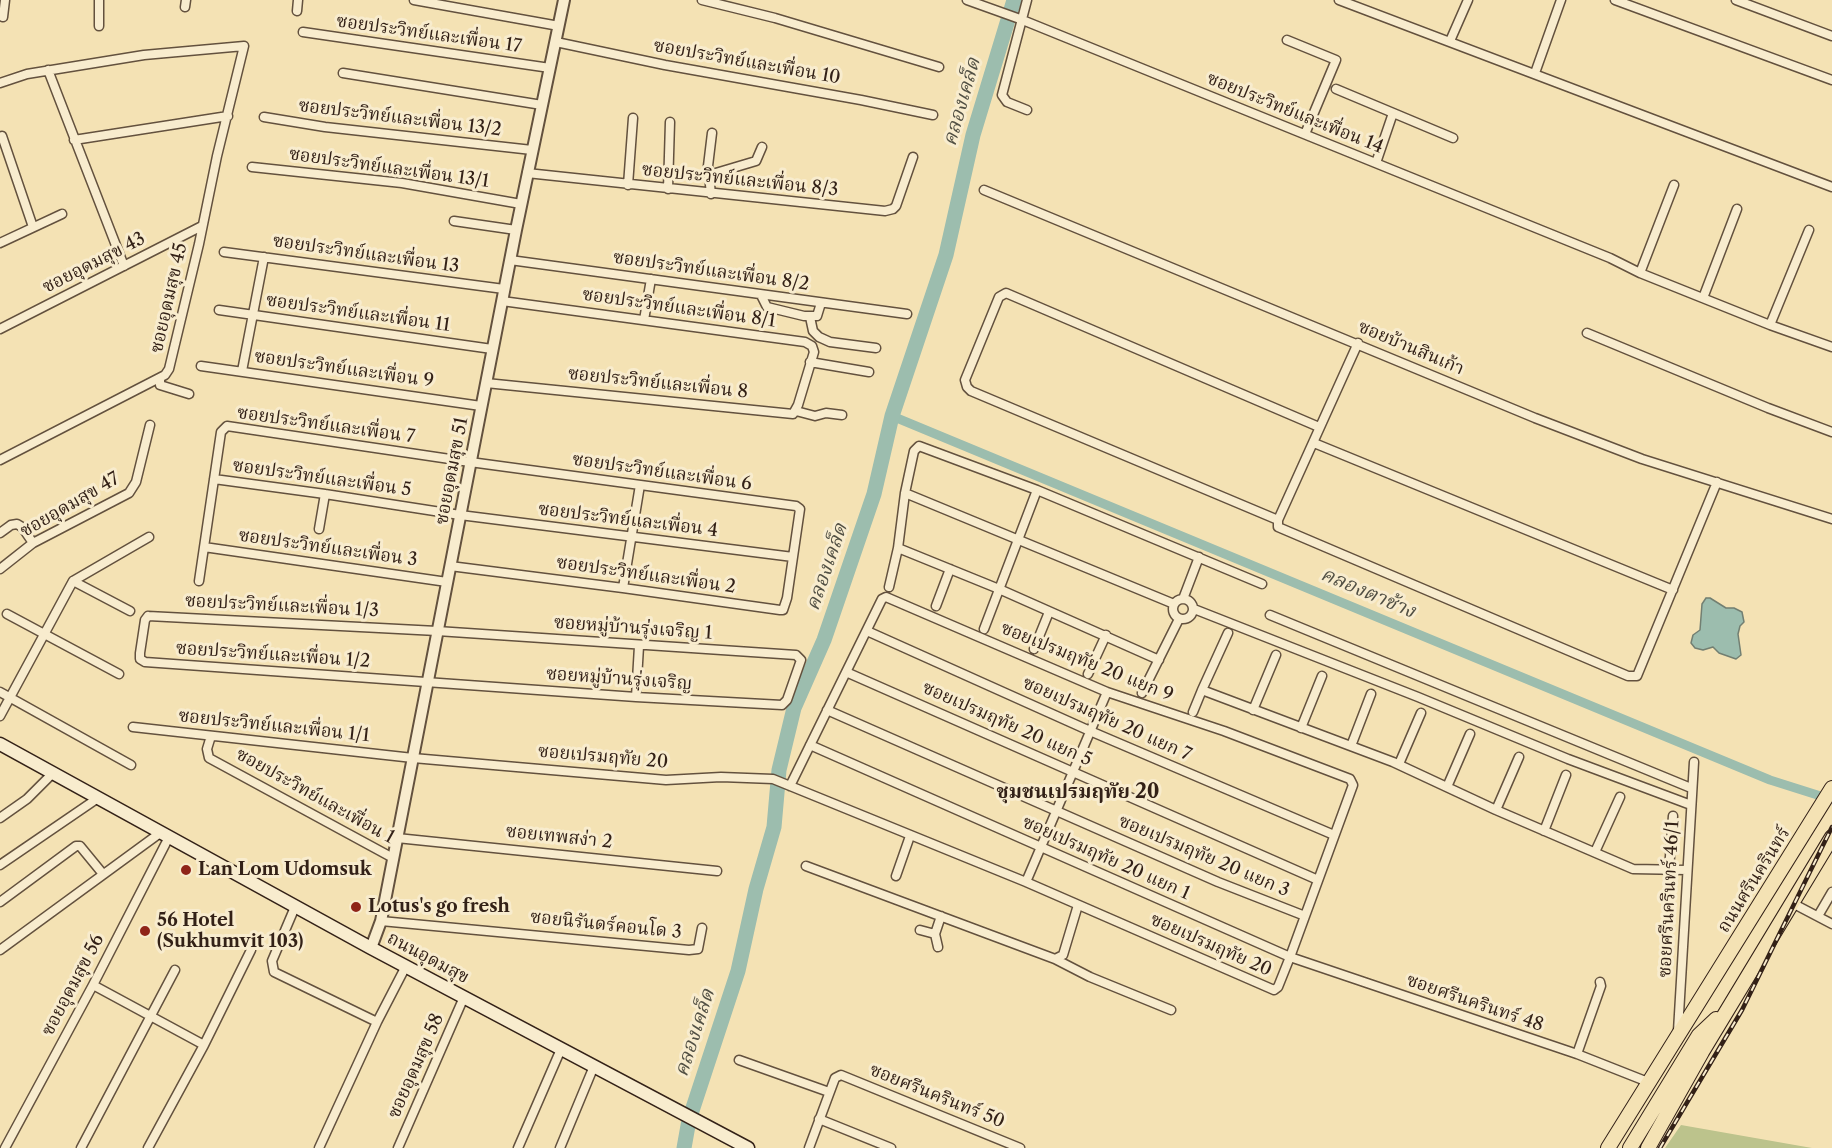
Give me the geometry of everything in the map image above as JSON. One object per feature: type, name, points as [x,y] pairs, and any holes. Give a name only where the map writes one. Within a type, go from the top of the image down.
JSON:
[{"type":"main road","name":"ถนนอุดมสุข","points":[[0,744],[295,907],[748,1148]]},
{"type":"main road","name":"ถนนศรีนครินทร์","points":[[1608,1148],[1830,791]]},
{"type":"main road","points":[[1653,1145],[1730,1005],[1832,837]]},
{"type":"main road","name":"ถนนศรีนครินทร์","points":[[1618,1148],[1691,1031],[1706,991]]},
{"type":"main road","points":[[1630,1148],[1700,1035],[1730,1005]]},
{"type":"street","points":[[3,17],[5,0]]},
{"type":"street","points":[[99,0],[99,26]]},
{"type":"street","points":[[297,11],[298,0]]},
{"type":"street","points":[[414,0],[559,26]]},
{"type":"street","name":"ซอยอุดมสุข 51","points":[[371,948],[381,921],[492,349],[564,0]]},
{"type":"street","points":[[702,0],[776,18],[939,67]]},
{"type":"street","name":"ซอยประวิทย์และเพื่อน 14","points":[[968,0],[1021,19],[1305,134],[1610,258],[1640,273],[1832,347]]},
{"type":"street","points":[[1027,0],[1002,95],[1007,102],[1027,110]]},
{"type":"street","points":[[1339,0],[1832,187]]},
{"type":"street","points":[[1450,41],[1468,0]]},
{"type":"street","points":[[1535,73],[1561,0]]},
{"type":"street","points":[[1615,0],[1832,80]]},
{"type":"street","points":[[1736,0],[1832,36]]},
{"type":"street","name":"ซอยประวิทย์และเพื่อน 17","points":[[303,33],[550,68]]},
{"type":"street","points":[[1287,40],[1336,60],[1305,134]]},
{"type":"street","name":"ซอยประวิทย์และเพื่อน 10","points":[[555,42],[664,65],[734,76],[933,115]]},
{"type":"street","name":"ซอยอุดมสุข 45","points":[[0,460],[104,405],[160,382],[169,369],[244,46],[144,55],[48,70]]},
{"type":"street","points":[[0,83],[48,70],[124,266]]},
{"type":"street","points":[[343,73],[542,105]]},
{"type":"street","points":[[1336,89],[1453,138]]},
{"type":"street","points":[[1376,163],[1393,113]]},
{"type":"street","points":[[74,140],[228,116]]},
{"type":"street","name":"ซอยประวิทย์และเพื่อน 13/2","points":[[264,117],[325,128],[532,150]]},
{"type":"street","points":[[627,185],[633,118]]},
{"type":"street","points":[[668,189],[670,122]]},
{"type":"street","points":[[711,194],[708,166],[712,132]]},
{"type":"street","points":[[2,136],[33,227]]},
{"type":"street","points":[[709,175],[756,161],[762,147]]},
{"type":"street","name":"ซอยประวิทย์และเพื่อน 8/3","points":[[528,173],[890,211],[898,202],[913,158]]},
{"type":"street","name":"ซอยประวิทย์และเพื่อน 13/1","points":[[252,167],[402,183],[521,204]]},
{"type":"street","points":[[1640,273],[1674,185]]},
{"type":"street","name":"ซอยบ้านสินเก้า","points":[[984,190],[1535,418],[1642,459],[1832,519]]},
{"type":"street","points":[[1703,298],[1737,209]]},
{"type":"street","points":[[0,243],[62,214]]},
{"type":"street","points":[[454,221],[516,230]]},
{"type":"street","name":"ซอยอุดมสุข 43","points":[[0,329],[202,226]]},
{"type":"street","points":[[1770,325],[1809,230]]},
{"type":"street","name":"ซอยประวิทย์และเพื่อน 13","points":[[224,252],[504,289]]},
{"type":"street","points":[[242,370],[264,256]]},
{"type":"street","name":"ซอยประวิทย์และเพื่อน 8/2","points":[[510,260],[907,314]]},
{"type":"street","points":[[644,320],[651,279]]},
{"type":"street","points":[[1278,520],[970,391],[965,380],[999,297],[1006,293],[1319,427]]},
{"type":"street","points":[[761,295],[767,307],[810,317],[817,316],[821,303]]},
{"type":"street","name":"ซอยประวิทย์และเพื่อน 8/1","points":[[502,301],[805,342],[812,346],[814,352],[810,362]]},
{"type":"street","name":"ซอยประวิทย์และเพื่อน 11","points":[[219,310],[492,349]]},
{"type":"street","points":[[810,317],[813,331],[819,337],[831,342],[876,348]]},
{"type":"street","points":[[1587,333],[1832,432]]},
{"type":"street","points":[[1358,343],[1278,520],[1278,527],[1628,676],[1637,676],[1717,482]]},
{"type":"street","points":[[796,411],[810,362],[869,372]]},
{"type":"street","name":"ซอยประวิทย์และเพื่อน 9","points":[[201,366],[242,370],[481,406]]},
{"type":"street","points":[[160,382],[189,394]]},
{"type":"street","name":"ซอยประวิทย์และเพื่อน 8","points":[[486,382],[782,413],[793,414],[796,411],[815,416],[826,413],[842,416]]},
{"type":"street","name":"ซอยอุดมสุข 47","points":[[0,569],[33,543],[129,493],[136,482],[150,425]]},
{"type":"street","name":"ซอยประวิทย์และเพื่อน 7","points":[[199,581],[221,432],[227,426],[470,462]]},
{"type":"street","points":[[1314,443],[1673,590]]},
{"type":"street","points":[[889,587],[898,548],[905,493],[914,451],[919,446],[1037,490],[1262,584]]},
{"type":"street","name":"ซอยประวิทย์และเพื่อน 6","points":[[470,462],[799,507],[800,516],[793,557]]},
{"type":"street","name":"ซอยประวิทย์และเพื่อน 5","points":[[214,479],[460,515]]},
{"type":"street","points":[[623,588],[640,485]]},
{"type":"street","points":[[984,629],[1037,490]]},
{"type":"street","points":[[905,493],[1174,604]]},
{"type":"street","points":[[319,530],[325,494]]},
{"type":"street","name":"ซอยประวิทย์และเพื่อน 4","points":[[460,515],[793,557]]},
{"type":"street","points":[[0,533],[17,524],[22,527],[33,543]]},
{"type":"street","points":[[0,717],[73,581],[149,537]]},
{"type":"street","name":"ซอยประวิทย์และเพื่อน 3","points":[[204,547],[447,582]]},
{"type":"street","points":[[898,548],[999,589],[1159,660]]},
{"type":"street","name":"ซอยประวิทย์และเพื่อน 2","points":[[450,566],[783,610],[793,557]]},
{"type":"street","points":[[1179,619],[1173,610],[1174,604],[1183,598],[1199,557]]},
{"type":"street","points":[[936,606],[950,569]]},
{"type":"street","points":[[73,581],[130,611]]},
{"type":"street","name":"ซอยเปรมฤทัย 20 แยก 9","points":[[867,631],[882,599],[888,597],[1107,692],[1224,731],[1350,779]]},
{"type":"street","points":[[1183,598],[1190,602],[1194,609],[1568,759],[1691,805]]},
{"type":"street","points":[[1179,619],[1190,618],[1194,609]]},
{"type":"street","points":[[1034,649],[1049,612]]},
{"type":"street","points":[[7,614],[119,674]]},
{"type":"street","points":[[1270,615],[1691,788]]},
{"type":"street","name":"ซอยประวิทย์และเพื่อน 1/3","points":[[142,637],[144,620],[148,616],[437,631]]},
{"type":"street","points":[[1142,693],[1179,619]]},
{"type":"street","name":"ซอยหมู่บ้านรุ่งเจริญ 1","points":[[437,631],[796,655],[801,660],[794,681]]},
{"type":"street","points":[[790,786],[867,631]]},
{"type":"street","name":"ซอยเปรมฤทัย 20 แยก 7","points":[[867,631],[1334,835]]},
{"type":"street","points":[[1193,712],[1228,633]]},
{"type":"street","points":[[1088,674],[1106,635]]},
{"type":"street","name":"ซอยประวิทย์และเพื่อน 1/2","points":[[142,637],[140,659],[145,662],[427,682]]},
{"type":"street","points":[[636,697],[639,646]]},
{"type":"street","points":[[1253,710],[1276,655]]},
{"type":"street","name":"ซอยเปรมฤทัย 20 แยก 5","points":[[846,672],[1318,880]]},
{"type":"street","points":[[1301,728],[1322,676]]},
{"type":"street","name":"ซอยหมู่บ้านรุ่งเจริญ","points":[[427,682],[782,705],[787,700],[794,681]]},
{"type":"street","points":[[1202,690],[1399,764],[1496,810],[1633,869],[1687,870]]},
{"type":"street","points":[[0,692],[131,765]]},
{"type":"street","points":[[1026,882],[1107,692]]},
{"type":"street","points":[[1351,746],[1371,694]]},
{"type":"street","name":"ซอยเปรมฤทัย 20 แยก 3","points":[[827,710],[1218,882],[1305,916]]},
{"type":"street","points":[[1399,764],[1421,713]]},
{"type":"street","name":"ซอยประวิทย์และเพื่อน 1/1","points":[[133,727],[413,758]]},
{"type":"street","points":[[1447,787],[1470,734]]},
{"type":"street","name":"ซอยประวิทย์และเพื่อน 1","points":[[211,736],[207,749],[209,758],[393,858]]},
{"type":"street","name":"ซอยเปรมฤทัย 20 แยก 1","points":[[810,745],[1290,957]]},
{"type":"street","points":[[1496,810],[1519,757]]},
{"type":"street","name":"ซอยเปรมฤทัย 20","points":[[413,758],[666,780],[721,777],[777,780],[1026,882],[1272,990],[1278,987],[1290,957],[1353,784],[1350,779]]},
{"type":"street","name":"ซอยศรีนครินทร์ 46/1","points":[[1677,1037],[1694,762]]},
{"type":"street","points":[[0,818],[27,799],[53,773]]},
{"type":"street","points":[[1544,831],[1566,775]]},
{"type":"street","points":[[1594,852],[1620,797]]},
{"type":"street","points":[[0,866],[98,798]]},
{"type":"street","points":[[1669,870],[1672,816]]},
{"type":"street","points":[[0,951],[103,874],[165,835]]},
{"type":"street","name":"ซอยอุดมสุข 56","points":[[5,1148],[93,985],[165,835]]},
{"type":"street","points":[[896,876],[910,836]]},
{"type":"street","name":"ซอยเทพสง่า 2","points":[[397,838],[717,871]]},
{"type":"street","points":[[0,902],[76,846],[80,846],[103,874]]},
{"type":"street","points":[[806,866],[1055,959],[1090,977],[1171,1010]]},
{"type":"street","points":[[1818,916],[1832,892]]},
{"type":"street","points":[[1792,903],[1832,924]]},
{"type":"street","points":[[1055,959],[1063,955],[1078,905]]},
{"type":"street","points":[[295,907],[272,961],[274,972],[377,1022]]},
{"type":"street","points":[[938,947],[935,934],[941,916]]},
{"type":"street","name":"ซอยนิรันดร์คอนโด 3","points":[[381,921],[689,950],[697,950],[699,947],[702,928]]},
{"type":"street","points":[[920,930],[935,934]]},
{"type":"street","points":[[148,1148],[204,1045],[251,950]]},
{"type":"street","name":"ซอยศรีนครินทร์ 48","points":[[1290,957],[1577,1054],[1648,1082]]},
{"type":"street","points":[[319,1148],[377,1022],[406,966]]},
{"type":"street","points":[[81,1148],[175,970]]},
{"type":"street","points":[[1577,1054],[1601,986],[1600,982]]},
{"type":"street","points":[[93,985],[204,1045]]},
{"type":"street","name":"ซอยอุดมสุข 58","points":[[398,1148],[464,997]]},
{"type":"street","points":[[518,1148],[561,1049]]},
{"type":"street","points":[[739,1060],[830,1092],[809,1148]]},
{"type":"street","points":[[560,1148],[594,1066]]},
{"type":"street","name":"ซอยศรีนครินทร์ 50","points":[[830,1092],[835,1078],[841,1075],[1020,1148]]},
{"type":"street","points":[[819,1119],[891,1148]]},
{"type":"green space","points":[[1681,1125],[1812,1148],[1665,1148]]},
{"type":"shaded area","points":[[1706,598],[1726,608],[1734,608],[1742,612],[1744,622],[1738,634],[1741,655],[1736,659],[1719,653],[1713,647],[1703,650],[1695,648],[1691,643],[1693,635],[1700,630],[1702,604]]},
{"type":"waterway","name":"คลองเคล็ด","points":[[684,1148],[689,1120],[738,971],[756,889],[774,827],[779,770],[794,708],[824,640],[874,494],[892,416],[946,255],[973,135],[1014,0]]},
{"type":"waterway","name":"คลองตาช้าง","points":[[892,416],[1770,780],[1830,799]]},
{"type":"railway","points":[[1660,1148],[1742,1010],[1832,827]]},
{"type":"place","name":"Lan Lom Udomsuk","points":[[186,870]]},
{"type":"place","name":"Lotus's go fresh","points":[[356,907]]},
{"type":"place","name":"56 Hotel (Sukhumvit 103)","points":[[145,931]]},
{"type":"district","name":"ชุมชนเปรมฤทัย 20","points":[[1078,792]]}]
